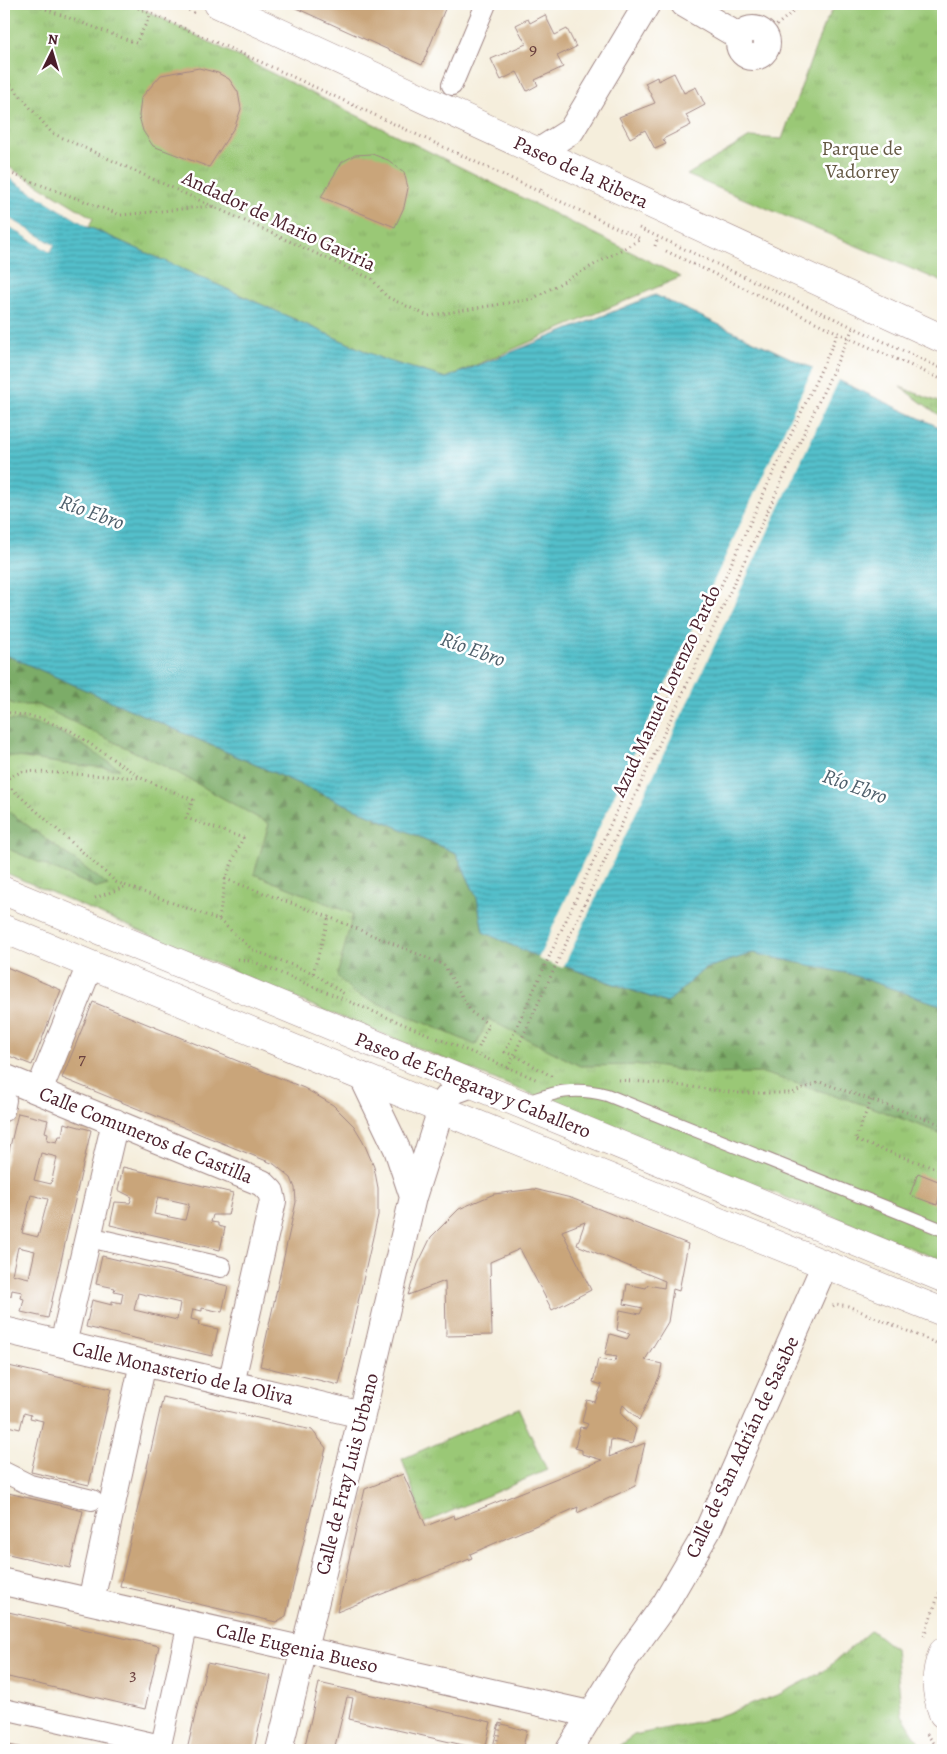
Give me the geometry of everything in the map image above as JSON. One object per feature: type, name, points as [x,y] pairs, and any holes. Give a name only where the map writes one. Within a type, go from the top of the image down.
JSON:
[{"type":"main road","name":"Paseo de la Ribera","points":[[218,4],[943,339]]},
{"type":"main road","name":"Paseo de Echegaray y Caballero","points":[[4,891],[943,1278]]},
{"type":"main road","name":"Paseo de Echegaray y Caballero","points":[[4,929],[440,1109],[943,1312]]},
{"type":"main road","points":[[943,1652],[936,1677],[938,1701],[943,1714]]},
{"type":"street","points":[[452,85],[486,4]]},
{"type":"street","points":[[538,152],[571,131],[647,4]]},
{"type":"street","points":[[684,4],[753,36]]},
{"type":"street","points":[[571,131],[576,169]]},
{"type":"street","points":[[39,1091],[90,965]]},
{"type":"street","points":[[362,1076],[397,1149],[413,1197]]},
{"type":"street","name":"Calle de Fray Luis Urbano","points":[[279,1750],[362,1415],[413,1197],[440,1109],[447,1097],[454,1091],[472,1084]]},
{"type":"street","name":"Calle Comuneros de Castilla","points":[[5,1096],[39,1091],[262,1183],[270,1192],[273,1201],[231,1384]]},
{"type":"street","points":[[63,1344],[115,1122]]},
{"type":"street","points":[[102,1240],[221,1267]]},
{"type":"street","name":"Calle de San Adrián de Sasabe","points":[[569,1750],[589,1714],[665,1604],[707,1532],[825,1264]]},
{"type":"street","name":"Calle Monasterio de la Oliva","points":[[4,1330],[362,1415]]},
{"type":"street","points":[[91,1601],[143,1363]]},
{"type":"street","points":[[4,1472],[30,1485],[92,1500]]},
{"type":"street","name":"Calle Eugenia Bueso","points":[[4,1582],[589,1714]]},
{"type":"street","points":[[4,1709],[161,1748],[188,1623]]},
{"type":"lane","points":[[520,1104],[566,1090],[584,1090],[607,1095],[943,1230]]},
{"type":"path","points":[[32,4],[136,43],[152,14],[129,4]]},
{"type":"path","points":[[753,36],[802,4]]},
{"type":"path","name":"Andador de Mario Gaviria","points":[[4,77],[52,132],[372,279],[387,297],[428,316],[532,299],[641,240],[263,63],[152,14]]},
{"type":"path","points":[[4,171],[121,215],[213,206]]},
{"type":"path","points":[[541,190],[543,186]]},
{"type":"path","points":[[655,246],[658,237]]},
{"type":"path","points":[[662,240],[943,369]]},
{"type":"path","points":[[666,251],[838,333],[943,380]]},
{"type":"path","name":"Azud Manuel Lorenzo Pardo","points":[[508,1068],[853,328]]},
{"type":"path","name":"Azud Manuel Lorenzo Pardo","points":[[510,1054],[505,1052],[838,333]]},
{"type":"path","points":[[4,712],[39,718],[71,731],[141,778],[193,800],[186,818],[243,838],[225,880],[219,920]]},
{"type":"path","points":[[141,778],[23,771],[4,781],[116,882],[219,920],[252,950],[313,973],[346,995]]},
{"type":"path","points":[[225,880],[329,917],[444,965],[471,1012],[488,1025],[478,1048]]},
{"type":"path","points":[[95,898],[127,886]]},
{"type":"path","points":[[313,973],[329,917]]},
{"type":"path","points":[[609,1079],[737,1093],[792,1093],[820,1082],[943,1125]]},
{"type":"path","points":[[871,1100],[855,1140],[943,1171]]},
{"type":"path","points":[[495,1750],[508,1696]]},
{"type":"green space","points":[[4,4],[133,4],[681,277],[446,378],[385,360],[89,227],[93,218],[4,164]]},
{"type":"green space","name":"Parque de Vadorrey","points":[[836,4],[943,4],[943,282],[687,175],[750,137],[782,139],[823,27]]},
{"type":"green space","points":[[900,387],[943,404],[943,418]]},
{"type":"green space","points":[[4,654],[456,853],[531,954],[640,994],[704,969],[943,1006],[943,1261],[311,1005],[4,872]]},
{"type":"green space","points":[[4,654],[456,853],[477,898],[483,932],[531,954],[666,1003],[704,969],[753,953],[850,974],[943,1006],[943,1134],[865,1105],[763,1073],[703,1074],[649,1065],[580,1066],[488,1019],[476,1045],[354,993],[337,976],[353,914],[254,874],[269,824],[178,773],[38,705],[16,705],[4,700]]},
{"type":"green space","points":[[4,720],[22,721],[52,729],[120,769],[65,764],[4,755]]},
{"type":"green space","points":[[4,808],[108,885],[97,888],[4,847]]},
{"type":"green space","points":[[518,1408],[547,1470],[424,1523],[402,1459]]},
{"type":"green space","points":[[871,1630],[895,1649],[902,1715],[924,1750],[613,1750],[634,1735],[711,1719],[780,1694],[824,1671]]},
{"type":"water","name":"Río Ebro","points":[[4,175],[89,227],[385,360],[446,378],[655,295],[943,429],[943,1006],[850,974],[753,953],[704,969],[667,1003],[531,954],[483,932],[477,898],[456,853],[4,654],[4,282],[9,274],[4,271],[4,223],[50,252],[54,245],[4,215]]},
{"type":"pier","points":[[4,173],[90,225],[89,227],[4,175]]},
{"type":"pier","points":[[4,215],[54,245],[50,252],[4,223],[4,220],[49,249],[51,246],[4,218]]},
{"type":"pier","points":[[814,366],[840,378],[563,968],[538,959]]},
{"type":"building","points":[[287,4],[447,4],[422,65]]},
{"type":"building","points":[[545,15],[555,35],[567,29],[576,47],[557,56],[563,67],[535,80],[538,85],[527,91],[517,72],[501,80],[491,59],[526,44],[516,25],[528,19],[530,23]]},
{"type":"building","points":[[199,68],[218,73],[229,79],[238,92],[241,109],[235,126],[209,167],[153,146],[143,131],[139,116],[141,98],[161,75]]},
{"type":"building","points":[[674,73],[684,93],[696,87],[705,105],[686,115],[691,125],[663,139],[666,144],[655,149],[645,130],[630,138],[619,117],[655,103],[645,83],[657,77],[658,81]]},
{"type":"building","points":[[372,154],[388,160],[404,172],[408,188],[404,207],[395,227],[321,197],[342,162],[355,155]]},
{"type":"building","points":[[4,966],[61,990],[32,1065],[4,1054]]},
{"type":"building","points":[[93,1002],[304,1088],[333,1105],[354,1126],[363,1141],[374,1167],[378,1188],[378,1215],[339,1385],[260,1366],[296,1202],[295,1188],[291,1178],[274,1164],[62,1078]]},
{"type":"building","points":[[18,1113],[48,1120],[45,1132],[48,1133],[47,1140],[57,1142],[59,1136],[62,1136],[64,1123],[91,1130],[48,1318],[21,1312],[24,1299],[21,1298],[22,1292],[12,1290],[11,1296],[7,1295],[4,1308],[4,1172]],"holes":[[[41,1153],[57,1157],[51,1184],[34,1180]],[[31,1195],[48,1199],[38,1237],[22,1233]],[[18,1247],[35,1251],[29,1278],[12,1274]]]},
{"type":"building","points":[[123,1167],[233,1193],[228,1215],[213,1215],[211,1222],[218,1223],[218,1226],[225,1228],[220,1250],[110,1225],[115,1202],[130,1203],[132,1197],[118,1190]],"holes":[[[158,1197],[189,1204],[185,1220],[154,1214]]]},
{"type":"building","points":[[918,1173],[943,1183],[937,1205],[910,1195]]},
{"type":"building","points":[[534,1189],[571,1198],[688,1244],[679,1291],[673,1289],[668,1322],[645,1360],[662,1364],[660,1375],[639,1420],[623,1405],[620,1413],[636,1429],[632,1444],[611,1439],[609,1457],[645,1443],[635,1486],[577,1513],[578,1507],[470,1554],[472,1558],[337,1612],[365,1489],[403,1474],[426,1526],[454,1515],[455,1519],[602,1460],[582,1454],[582,1450],[575,1448],[580,1427],[586,1428],[588,1424],[582,1422],[587,1400],[595,1402],[602,1385],[593,1382],[598,1359],[614,1362],[617,1357],[605,1355],[610,1334],[627,1339],[630,1334],[617,1330],[620,1310],[640,1314],[643,1308],[624,1304],[627,1284],[646,1288],[648,1285],[664,1288],[665,1281],[577,1245],[585,1222],[562,1231],[591,1290],[552,1310],[520,1249],[490,1262],[492,1335],[446,1336],[445,1281],[408,1295],[418,1264],[431,1237],[459,1209],[494,1194]]},
{"type":"building","points":[[102,1256],[228,1286],[222,1312],[202,1308],[202,1311],[193,1309],[191,1319],[199,1321],[198,1325],[218,1329],[212,1356],[86,1327],[92,1300],[112,1305],[112,1301],[121,1303],[123,1293],[114,1291],[115,1288],[96,1284]],"holes":[[[138,1293],[180,1303],[177,1320],[134,1310]]]},
{"type":"building","points":[[4,1365],[111,1389],[89,1485],[31,1472],[43,1421],[30,1418],[31,1415],[24,1413],[20,1429],[4,1425]]},
{"type":"building","points":[[163,1397],[312,1430],[326,1448],[286,1616],[276,1622],[120,1586]]},
{"type":"building","points":[[4,1492],[83,1511],[70,1568],[4,1553]]},
{"type":"building","points":[[4,1611],[159,1646],[145,1709],[4,1676]]},
{"type":"building","points":[[207,1663],[271,1676],[254,1750],[187,1750]]},
{"type":"building","points":[[319,1683],[491,1722],[485,1750],[349,1719],[353,1698],[347,1697],[334,1750],[304,1750]]},
{"type":"building","points":[[499,1723],[527,1731],[522,1750],[492,1750]]},
{"type":"building","points":[[4,1744],[28,1749],[4,1750]]}]
